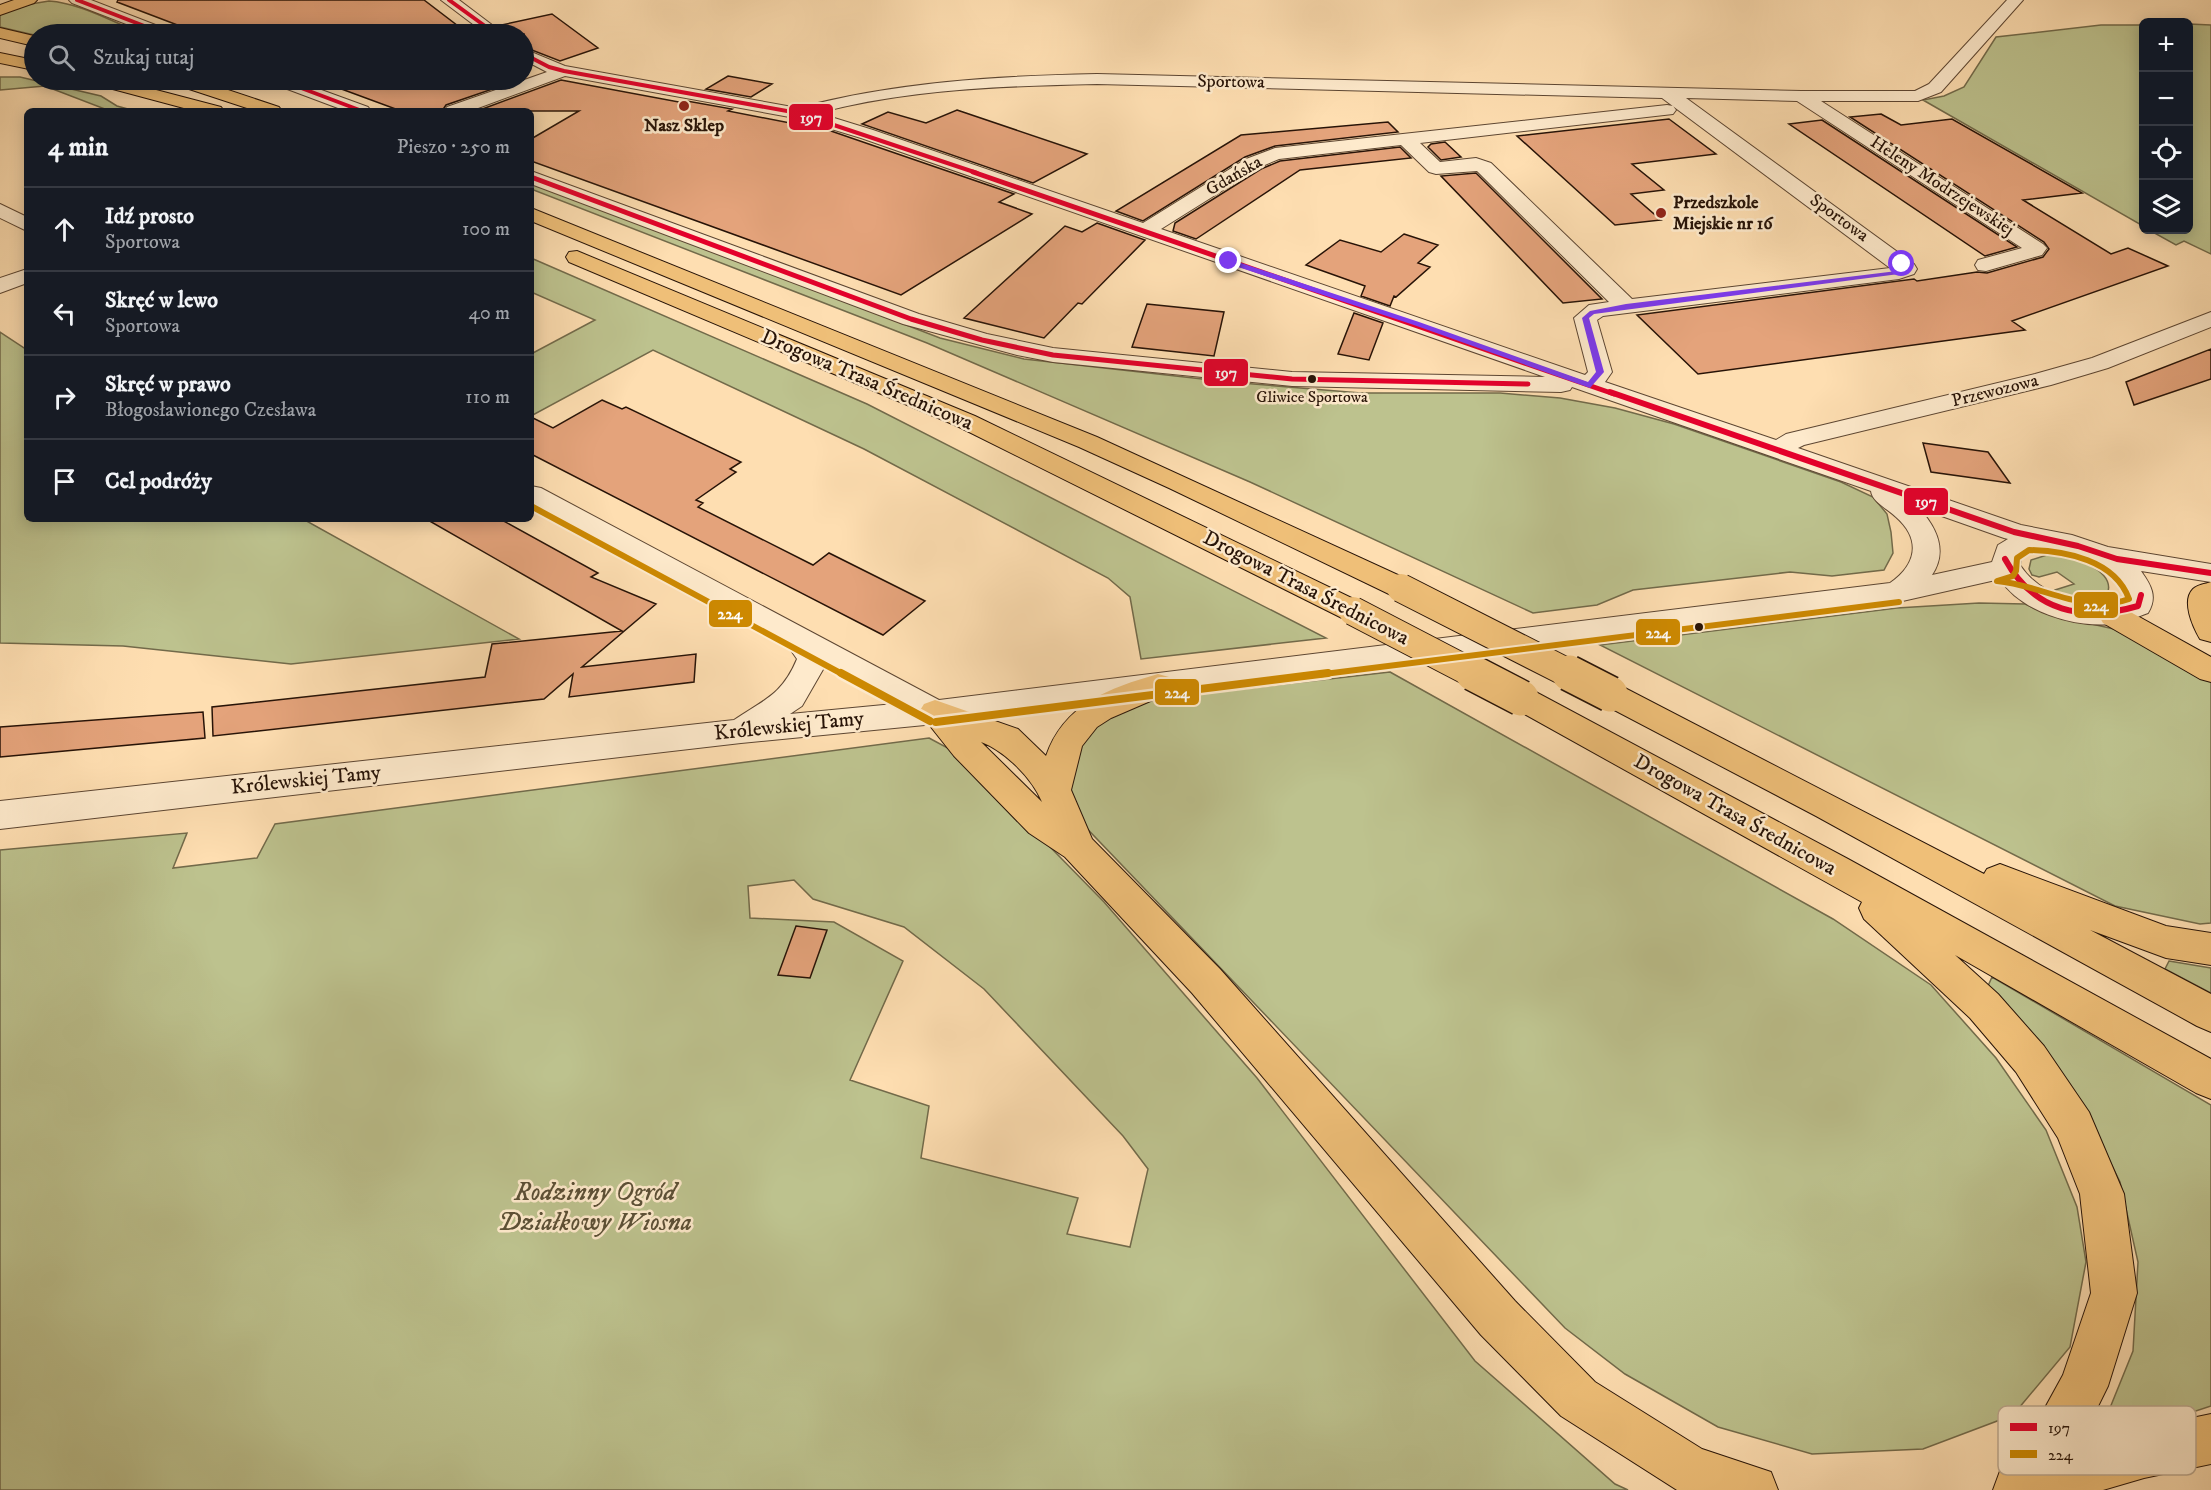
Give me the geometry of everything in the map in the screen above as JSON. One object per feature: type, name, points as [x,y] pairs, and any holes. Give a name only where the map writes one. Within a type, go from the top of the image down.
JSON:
[{"type":"main road","points":[[0,10],[28,0]]},
{"type":"main road","points":[[0,33],[24,39]]},
{"type":"main road","points":[[0,45],[24,50]]},
{"type":"main road","points":[[0,58],[24,63]]},
{"type":"main road","points":[[137,90],[205,108]]},
{"type":"main road","points":[[206,90],[263,108]]},
{"type":"main road","name":"Drogowa Trasa Średnicowa","points":[[534,215],[1088,442],[1401,588],[1828,807],[2211,1014]]},
{"type":"main road","name":"Drogowa Trasa Średnicowa","points":[[534,239],[966,422],[1353,610],[1521,698],[1835,869],[2211,1080]]},
{"type":"main road","points":[[2211,592],[2204,595],[2203,610],[2211,632]]},
{"type":"main road","points":[[2131,605],[2211,646]]},
{"type":"main road","points":[[2131,605],[2211,671]]},
{"type":"main road","points":[[1053,790],[1058,759],[1082,721],[1102,706],[1158,685]]},
{"type":"main road","points":[[935,712],[1006,738],[1031,761],[1053,790],[1078,847]]},
{"type":"main road","points":[[935,712],[1041,823],[1078,847],[1206,981],[1498,1318],[1578,1399],[1690,1470],[1753,1490]]},
{"type":"main road","points":[[1828,807],[2065,906],[2166,942],[2211,949]]},
{"type":"main road","points":[[1835,869],[1984,1006],[2030,1059],[2074,1126],[2102,1194],[2114,1293],[2084,1386],[2072,1406]]},
{"type":"main road","points":[[2196,1442],[2211,1439]]},
{"type":"main road","points":[[2022,1487],[2065,1475]]},
{"type":"street","points":[[77,0],[139,24]]},
{"type":"street","points":[[449,0],[482,24]]},
{"type":"street","name":"Sportowa","points":[[798,114],[836,102],[1015,80],[1097,79],[1801,96],[1918,96],[1935,88],[2015,0]]},
{"type":"street","points":[[534,59],[564,71],[798,114],[867,134],[2014,532],[2078,546],[2103,555],[2211,573]]},
{"type":"street","points":[[534,82],[564,71]]},
{"type":"street","points":[[306,90],[354,108]]},
{"type":"street","points":[[461,108],[511,90]]},
{"type":"street","name":"Sportowa","points":[[1590,385],[1600,372],[1585,318],[1597,310],[1899,273],[1906,269],[1667,93]]},
{"type":"street","name":"Heleny Modrzejewskiej","points":[[1801,96],[2036,248],[2035,251],[1986,265]]},
{"type":"street","points":[[1406,140],[1686,108]]},
{"type":"street","points":[[1406,140],[1436,168],[1476,164],[1484,167],[1626,306]]},
{"type":"street","name":"Gdańska","points":[[1144,231],[1266,157],[1287,152],[1406,140]]},
{"type":"street","points":[[534,178],[911,319],[985,342],[1018,349],[1292,379],[1590,385]]},
{"type":"street","points":[[0,210],[24,223]]},
{"type":"street","points":[[0,286],[24,277]]},
{"type":"street","name":"Przewozowa","points":[[1777,451],[1795,439],[2042,380],[2100,363],[2211,319]]},
{"type":"street","points":[[1872,484],[1951,526],[2005,563],[2016,582],[2037,598],[2063,610],[2089,615],[2131,605],[2164,589],[2211,584]]},
{"type":"street","points":[[1872,484],[1912,518],[1927,545],[1925,568],[1915,581],[1898,592]]},
{"type":"street","points":[[534,496],[935,712]]},
{"type":"street","points":[[2005,563],[2007,550],[2013,544],[2026,540],[2049,540]]},
{"type":"street","points":[[2103,555],[2127,572],[2131,605]]},
{"type":"street","name":"Królewskiej Tamy","points":[[1898,592],[2005,563]]},
{"type":"street","name":"Królewskiej Tamy","points":[[0,814],[741,731],[935,712],[1898,592],[2014,593],[2037,598]]},
{"type":"street","points":[[741,731],[791,698],[802,682],[812,659],[811,652],[799,639]]},
{"type":"green space","points":[[60,2],[82,8],[120,24],[24,24],[24,33],[0,27],[0,14],[31,4]]},
{"type":"green space","points":[[2193,24],[2211,25],[2211,254],[2184,241],[2176,245],[2156,234],[2193,234]]},
{"type":"green space","points":[[2101,25],[2139,25],[2139,224],[1923,100],[1944,96],[1964,87],[1996,37]]},
{"type":"green space","points":[[0,77],[24,78],[24,88],[0,90]]},
{"type":"green space","points":[[55,90],[75,90],[101,96],[124,108],[102,108]]},
{"type":"green space","points":[[534,182],[940,338],[1024,359],[1229,382],[1361,393],[1500,393],[1560,398],[1615,408],[1674,424],[1841,482],[1873,497],[1887,514],[1893,553],[1884,570],[1832,576],[1790,572],[1633,590],[1597,605],[1533,613],[1250,482],[927,343],[534,190]]},
{"type":"green space","points":[[534,259],[867,404],[1326,638],[1141,659],[1130,597],[1108,578],[864,449],[653,350],[534,414],[534,352],[595,320],[534,293]]},
{"type":"green space","points":[[0,332],[24,348],[24,522],[308,522],[519,639],[291,664],[123,646],[0,643]]},
{"type":"green space","points":[[2050,554],[2068,557],[2099,571],[2108,586],[2107,595],[2089,600],[2057,594],[2055,590],[2074,584],[2057,572],[2039,577],[2032,575],[2029,569],[2031,560]]},
{"type":"green space","points":[[1979,603],[2025,604],[2047,614],[2123,631],[2211,679],[2211,923],[2200,924],[2115,906],[1600,645],[1897,608]]},
{"type":"green space","points":[[1390,672],[1833,919],[1931,985],[1996,1058],[2046,1130],[2077,1207],[2086,1262],[2070,1347],[2021,1406],[1998,1406],[1998,1421],[1923,1449],[1812,1454],[1718,1427],[1625,1374],[1565,1328],[1075,816],[1068,791],[1075,742],[1101,721],[1153,699]]},
{"type":"green space","name":"Rodzinny Ogród Działkowy Wiosna","points":[[929,738],[959,754],[1104,902],[1257,1078],[1475,1361],[1615,1484],[1628,1490],[0,1490],[0,850],[187,833],[173,868],[257,858],[275,824]],"holes":[[[794,880],[813,899],[904,927],[984,989],[1123,1136],[1148,1169],[1130,1247],[1067,1234],[1078,1198],[921,1158],[929,1106],[850,1080],[903,961],[834,922],[750,918],[748,886]]]},
{"type":"green space","points":[[2169,961],[2211,968],[2211,993],[2165,969]]},
{"type":"green space","points":[[1992,977],[2211,1105],[2211,1406],[2196,1411],[2196,1406],[2111,1406],[2133,1351],[2138,1262],[2120,1182],[2087,1115],[1988,986]]},
{"type":"building","points":[[118,0],[424,0],[456,24],[175,24],[117,2]]},
{"type":"building","points":[[552,14],[598,48],[560,61],[534,51],[534,24],[506,24]]},
{"type":"building","points":[[728,76],[772,84],[751,97],[706,89]]},
{"type":"building","points":[[561,80],[684,103],[687,101],[732,109],[728,111],[831,131],[1014,194],[999,202],[1032,214],[901,295],[534,162],[534,137],[579,111],[485,108]]},
{"type":"building","points":[[344,90],[490,90],[446,105],[444,108],[393,108]]},
{"type":"building","points":[[957,110],[1087,154],[1033,183],[862,124],[888,112],[926,123]]},
{"type":"building","points":[[1881,114],[1901,125],[1952,119],[2082,193],[2023,200],[2111,254],[2128,248],[2168,266],[2012,321],[2025,330],[1698,374],[1637,315],[1914,279],[1917,281],[1977,272],[1987,273],[2043,257],[2049,249],[2044,242],[1850,117]]},
{"type":"building","points":[[1669,119],[1716,154],[1632,164],[1664,190],[1631,194],[1661,220],[1615,225],[1517,136]]},
{"type":"building","points":[[1822,120],[2017,247],[1985,256],[1789,124]]},
{"type":"building","points":[[1388,122],[1398,132],[1275,146],[1245,157],[1143,221],[1116,211],[1241,135]]},
{"type":"building","points":[[1445,142],[1461,157],[1441,160],[1428,147],[1431,144]]},
{"type":"building","points":[[1400,147],[1411,158],[1300,170],[1196,239],[1173,231],[1175,223],[1261,169],[1280,161]]},
{"type":"building","points":[[1476,173],[1602,299],[1563,303],[1441,176]]},
{"type":"building","points":[[1097,223],[1145,240],[1082,304],[1078,303],[1044,338],[964,318],[1065,226],[1082,232]]},
{"type":"building","points":[[1404,234],[1438,245],[1418,263],[1430,267],[1396,297],[1394,296],[1390,306],[1361,296],[1365,286],[1306,265],[1340,240],[1381,252]]},
{"type":"building","points":[[1147,304],[1224,312],[1214,356],[1132,347]]},
{"type":"building","points":[[1354,313],[1383,323],[1369,360],[1338,354]]},
{"type":"building","points":[[2211,349],[2211,379],[2134,405],[2126,382]]},
{"type":"building","points":[[602,400],[622,409],[626,407],[741,462],[730,469],[736,472],[696,500],[703,503],[698,507],[813,565],[829,553],[925,601],[883,635],[534,456],[534,418],[553,428]]},
{"type":"building","points":[[1923,443],[1988,452],[2010,483],[1931,472]]},
{"type":"building","points":[[431,522],[505,522],[598,573],[591,577],[656,604],[582,667],[696,654],[694,682],[569,697],[573,674],[544,699],[213,736],[212,707],[485,677],[492,644],[622,631]]},
{"type":"building","points":[[203,712],[205,738],[0,757],[0,727]]},
{"type":"building","points":[[796,926],[827,930],[810,978],[778,975]]},
{"type":"transit line","name":"197","points":[[77,0],[139,24]]},
{"type":"transit line","name":"197","points":[[449,0],[482,24]]},
{"type":"transit line","name":"197","points":[[534,59],[564,71],[798,113],[2014,532],[2078,546],[2117,559],[2211,573]]},
{"type":"transit line","name":"197","points":[[306,90],[354,108]]},
{"type":"transit line","name":"197","points":[[534,178],[911,319],[982,340],[1053,355],[1292,379],[1528,384]]},
{"type":"transit line","name":"224","points":[[534,508],[930,721]]},
{"type":"transit line","name":"224","points":[[2029,550],[2056,552],[2103,567],[2124,587],[2129,599],[2104,605],[2092,605],[2029,586],[1997,581],[2013,576],[2016,571],[2017,558],[2029,550]]},
{"type":"transit line","name":"197","points":[[2005,559],[2015,576],[2028,590],[2043,601],[2061,608],[2100,613],[2120,611],[2138,606],[2141,595]]},
{"type":"transit line","name":"224","points":[[936,722],[1899,602]]},
{"type":"place","name":"Nasz Sklep","points":[[684,106]]},
{"type":"place","name":"Przedszkole Miejskie nr 16","points":[[1661,213]]},
{"type":"place","name":"Gliwice Sportowa","points":[[1312,379]]},
{"type":"route","points":[[1229,261],[1416,323],[1590,385],[1600,372],[1585,318],[1597,310],[1899,273],[1906,269],[1902,264]]}]
